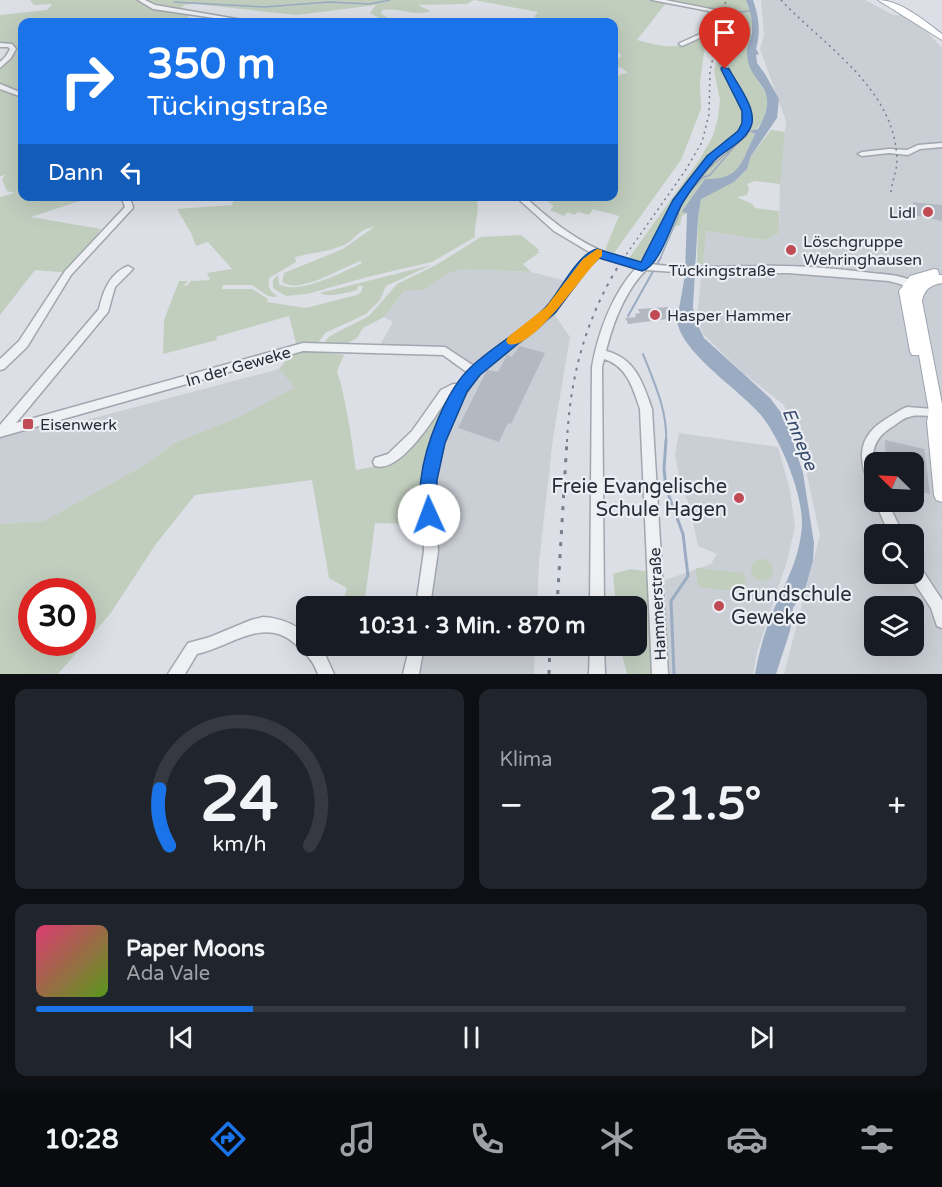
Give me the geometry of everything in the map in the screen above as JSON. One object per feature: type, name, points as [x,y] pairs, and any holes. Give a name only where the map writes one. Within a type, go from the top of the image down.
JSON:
[{"type":"main road","points":[[882,0],[923,23],[942,38]]},
{"type":"main road","points":[[942,272],[924,275],[911,287],[904,298],[932,417],[942,495]]},
{"type":"main road","points":[[911,287],[942,279]]},
{"type":"main road","points":[[911,287],[920,320],[936,411],[932,417]]},
{"type":"street","points":[[141,0],[153,7],[225,18]]},
{"type":"street","points":[[597,596],[597,367],[599,354],[612,318],[645,267],[677,202],[711,158],[743,133],[746,128],[747,111],[723,64],[722,57],[737,44],[741,34],[732,14],[656,0]]},
{"type":"street","points":[[682,44],[702,35],[719,11]]},
{"type":"street","points":[[0,45],[10,45],[13,49],[0,66]]},
{"type":"street","points":[[0,86],[18,93]]},
{"type":"street","points":[[862,154],[889,151],[908,153],[918,147],[942,145]]},
{"type":"street","points":[[0,366],[23,344],[68,273],[129,207],[127,201]]},
{"type":"street","name":"Tückingstraße","points":[[525,201],[557,228],[593,251],[645,267],[704,271],[747,268],[793,270],[873,278],[911,287]]},
{"type":"street","points":[[425,596],[430,563],[431,533],[427,502],[431,463],[437,443],[461,389],[475,372],[551,310],[593,251]]},
{"type":"street","points":[[1,432],[104,310],[112,282],[128,269]]},
{"type":"street","name":"In der Geweke","points":[[1,432],[303,347],[445,351],[475,372]]},
{"type":"street","name":"Hammerstraße","points":[[599,354],[615,357],[628,367],[646,409],[660,674]]},
{"type":"street","points":[[379,462],[392,458],[416,434],[445,393],[453,388],[461,389]]},
{"type":"street","points":[[868,452],[869,442],[881,428],[907,412],[932,417]]},
{"type":"street","points":[[924,584],[940,606],[942,621]]},
{"type":"street","points":[[176,674],[193,648],[206,646],[260,624],[272,622],[296,637]]},
{"type":"street","points":[[318,656],[324,673]]},
{"type":"street","points":[[411,674],[415,656]]},
{"type":"street","points":[[597,656],[597,674]]},
{"type":"shaded area","points":[[761,0],[865,0],[893,15],[904,15],[928,33],[942,48],[942,275],[930,276],[942,277],[942,674],[784,674],[820,535],[805,466],[784,405],[742,372],[703,334],[697,316],[706,231],[766,240],[779,233],[780,178],[786,121],[760,49],[764,36]]},
{"type":"shaded area","points":[[461,269],[531,272],[566,281],[550,308],[570,337],[553,438],[537,596],[432,596],[438,544],[433,493],[441,443],[467,389],[480,370],[459,354],[448,349],[380,345],[393,322],[384,317],[405,290],[423,290],[447,274]]},
{"type":"shaded area","points":[[279,369],[296,387],[241,416],[174,443],[148,463],[44,521],[0,524],[0,437],[30,427],[83,421]]},
{"type":"shaded area","points":[[679,433],[778,447],[790,490],[795,527],[787,561],[757,652],[753,674],[668,674],[665,580],[711,564],[717,554],[698,546],[690,507],[681,485],[675,455]]},
{"type":"shaded area","points":[[422,656],[535,656],[534,674],[418,674]]},
{"type":"green space","points":[[30,0],[474,0],[467,4],[418,5],[430,11],[425,13],[382,10],[381,14],[386,18],[379,18],[370,13],[376,5],[297,15],[194,4],[185,5],[175,12],[188,14],[188,18],[18,18],[18,201],[80,201],[31,217],[101,229],[71,273],[35,270],[0,315],[0,197],[15,193],[7,191],[2,179],[5,175],[0,176],[0,66],[9,57],[14,45],[0,44],[0,15],[47,10],[52,4],[34,5]]},
{"type":"green space","points":[[474,0],[650,0],[666,3],[637,40],[667,46],[679,46],[702,38],[711,21],[715,21],[704,53],[700,82],[701,109],[681,160],[614,253],[605,250],[619,216],[593,209],[589,215],[578,212],[574,215],[568,212],[564,216],[550,210],[554,206],[547,201],[618,201],[618,76],[628,73],[618,66],[618,58],[621,55],[618,51],[618,18],[534,17],[538,12]]},
{"type":"green space","points":[[658,0],[746,0],[752,18],[747,51],[750,65],[769,100],[763,120],[753,133],[755,134],[739,168],[727,176],[705,180],[685,210],[687,213],[682,216],[680,225],[664,229],[646,259],[639,261],[629,258],[700,159],[713,136],[720,100],[714,71],[729,12]]},
{"type":"green space","points":[[771,130],[785,132],[780,184],[755,181],[747,184],[749,189],[747,195],[737,197],[752,204],[755,208],[779,211],[779,233],[766,240],[706,231],[703,264],[697,264],[698,217],[701,198],[734,182],[747,169],[751,156]]},
{"type":"green space","points":[[233,201],[477,201],[478,208],[475,237],[432,262],[307,294],[286,296],[273,288],[273,280],[278,275],[279,284],[297,287],[320,281],[362,263],[361,261],[310,283],[290,285],[282,282],[284,273],[343,249],[374,227],[368,228],[342,246],[295,257],[296,262],[269,278],[270,288],[276,297],[268,296],[252,285],[223,285],[222,289],[252,289],[268,299],[267,302],[306,308],[357,295],[363,286],[358,286],[357,290],[338,294],[320,293],[431,265],[386,286],[380,300],[366,314],[325,333],[317,344],[297,347],[289,316],[216,337],[217,340],[163,354],[164,320],[179,281],[188,281],[184,285],[186,286],[191,281],[210,280],[207,273],[232,269],[208,242],[196,246],[177,209],[232,205]]},
{"type":"green space","points":[[521,235],[539,250],[537,252],[540,252],[523,264],[531,272],[461,269],[447,274],[423,290],[405,290],[384,317],[363,328],[357,338],[346,344],[324,343],[330,336],[369,316],[397,284],[436,265],[481,237]]},
{"type":"green space","points":[[314,351],[344,355],[337,371],[346,408],[356,470],[388,464],[447,394],[455,392],[436,428],[423,465],[421,524],[375,523],[365,596],[345,596],[347,588],[329,578],[312,480],[195,495],[156,544],[110,614],[96,630],[96,578],[18,578],[18,656],[74,656],[58,674],[0,674],[0,524],[44,521],[148,463],[174,443],[241,416],[295,387],[279,369],[291,354]]},
{"type":"green space","points":[[762,559],[770,562],[773,570],[770,578],[762,581],[754,578],[751,570],[754,562]]},
{"type":"green space","points":[[696,568],[744,573],[748,593],[698,587]]},
{"type":"green space","points":[[630,569],[652,572],[656,674],[627,674],[622,656],[647,656],[647,596],[615,596],[613,574]]},
{"type":"water","points":[[746,0],[753,0],[757,13],[759,30],[756,49],[759,54],[756,55],[757,63],[779,99],[777,118],[751,156],[747,169],[734,182],[701,199],[693,307],[695,319],[704,338],[770,398],[785,418],[803,473],[814,543],[813,561],[805,590],[793,608],[790,631],[776,674],[755,674],[768,625],[799,546],[801,510],[794,481],[782,450],[768,424],[751,404],[712,370],[688,345],[677,320],[685,275],[687,213],[682,212],[705,179],[717,179],[733,173],[743,161],[755,134],[749,131],[758,129],[765,114],[766,94],[749,63],[747,50],[752,33],[752,23]]},
{"type":"building","name":"Lidl","points":[[913,202],[942,205],[942,221],[914,215]]},
{"type":"building","name":"Hasper Hammer","points":[[668,307],[670,312],[675,312],[676,318],[628,324],[625,318],[636,317],[635,314],[640,313],[638,309]]},
{"type":"building","points":[[519,346],[545,353],[511,424],[508,423],[499,442],[458,428],[487,370],[498,372],[507,355],[512,357]]},
{"type":"building","points":[[885,440],[924,449],[930,494],[924,492],[924,452],[886,452]]},
{"type":"waterway","points":[[174,2],[264,7],[329,2],[369,4],[390,0]]},
{"type":"waterway","points":[[650,0],[666,3]]},
{"type":"waterway","points":[[740,12],[749,11]]},
{"type":"waterway","points":[[660,258],[678,217],[679,208],[688,194],[702,178],[710,175],[740,140]]},
{"type":"waterway","points":[[628,316],[660,258]]},
{"type":"waterway","points":[[643,354],[663,408],[666,440]]},
{"type":"waterway","points":[[666,440],[664,469],[666,488],[683,534],[688,576],[671,601],[674,674]]},
{"type":"railway","points":[[623,259],[685,171],[702,142],[709,114],[710,71],[726,0]]},
{"type":"railway","points":[[781,0],[855,71],[871,90],[884,111],[893,134],[897,160],[891,192]]},
{"type":"railway","points":[[567,442],[572,392],[583,345],[600,300],[624,257]]},
{"type":"railway","points":[[558,596],[567,440]]},
{"type":"railway","points":[[549,674],[550,656]]},
{"type":"slow traffic","points":[[513,341],[551,310],[568,285],[597,253]]},
{"type":"place","name":"Lidl","points":[[928,212]]},
{"type":"place","name":"Löschgruppe Wehringhausen","points":[[791,250]]},
{"type":"place","name":"Hasper Hammer","points":[[655,315]]},
{"type":"place","name":"Eisenwerk","points":[[28,424]]},
{"type":"place","name":"Freie Evangelische Schule Hagen","points":[[739,498]]},
{"type":"place","name":"Grundschule Geweke","points":[[719,606]]},
{"type":"route","points":[[429,515],[427,502],[431,463],[437,443],[461,389],[479,368],[551,310],[568,285],[597,253],[642,267],[662,237],[677,202],[696,176],[711,158],[743,133],[748,114],[725,69]]},
{"type":"water label","name":"Ennepe","points":[[800,439]]}]
